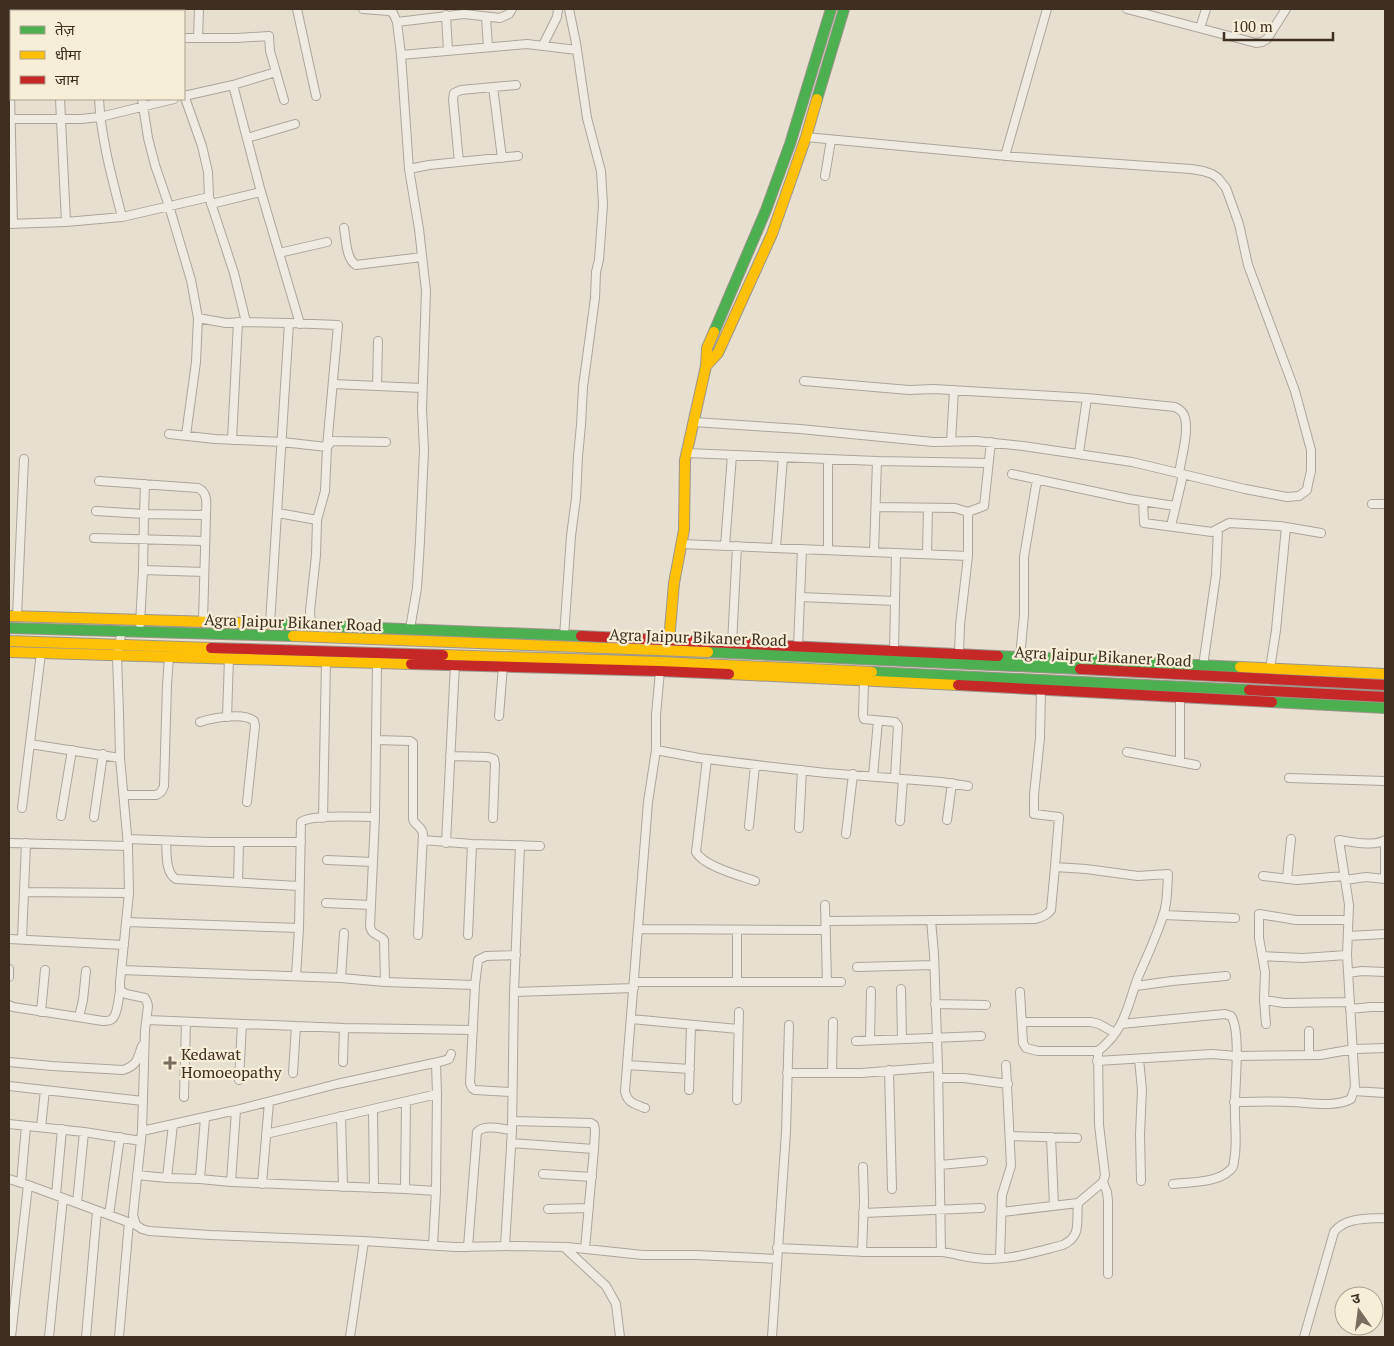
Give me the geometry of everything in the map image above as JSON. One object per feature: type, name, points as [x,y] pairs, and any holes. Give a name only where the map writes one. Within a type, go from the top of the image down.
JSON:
[{"type":"main road","points":[[669,641],[674,583],[684,530],[685,460],[706,366],[707,348],[775,186],[793,135],[831,9]]},
{"type":"main road","points":[[706,366],[718,354],[772,234],[806,137],[844,9]]},
{"type":"main road","points":[[775,186],[788,191]]},
{"type":"main road","points":[[13,616],[410,628],[1385,674]]},
{"type":"main road","name":"Agra Jaipur Bikaner Road","points":[[9,628],[122,630],[864,659],[1385,685]]},
{"type":"main road","name":"Agra Jaipur Bikaner Road","points":[[9,641],[661,662],[1385,698]]},
{"type":"main road","points":[[9,652],[660,671],[1385,708]]},
{"type":"street","points":[[198,37],[199,9]]},
{"type":"street","points":[[297,9],[316,96]]},
{"type":"street","points":[[363,9],[389,11],[394,13],[397,22],[409,169],[426,291],[422,388],[424,450],[420,541],[417,588],[410,628]]},
{"type":"street","points":[[397,22],[433,13],[446,15],[472,12],[486,17],[500,18],[505,17],[512,9]]},
{"type":"street","points":[[543,45],[557,17],[558,9]]},
{"type":"street","points":[[564,636],[583,387],[599,260],[602,215],[601,171],[585,110],[577,50],[568,9]]},
{"type":"street","points":[[1005,156],[1047,9]]},
{"type":"street","points":[[1127,9],[1249,42],[1262,42],[1267,39],[1286,9]]},
{"type":"street","points":[[1200,28],[1206,9]]},
{"type":"street","points":[[9,40],[10,11]]},
{"type":"street","points":[[446,15],[448,50]]},
{"type":"street","points":[[486,17],[488,47]]},
{"type":"street","points":[[185,38],[269,36],[270,51],[284,100]]},
{"type":"street","points":[[401,55],[528,44],[577,50]]},
{"type":"street","points":[[9,46],[11,224],[122,217],[169,206],[261,192]]},
{"type":"street","points":[[185,96],[276,72]]},
{"type":"street","points":[[232,85],[300,324]]},
{"type":"street","points":[[459,162],[454,93],[461,90],[516,85]]},
{"type":"street","points":[[493,87],[502,158]]},
{"type":"street","points":[[185,99],[204,154],[208,172],[210,201],[234,273],[246,322]]},
{"type":"street","points":[[60,100],[66,222]]},
{"type":"street","points":[[99,100],[100,116],[122,217]]},
{"type":"street","points":[[10,119],[100,116],[143,102],[164,100]]},
{"type":"street","points":[[143,102],[148,138],[191,280],[198,318],[196,362],[186,435]]},
{"type":"street","points":[[247,138],[295,124]]},
{"type":"street","points":[[694,422],[800,429],[933,442],[991,442],[1132,462],[1287,497],[1294,497],[1304,493],[1306,490],[1311,471],[1310,444],[1296,391],[1248,266],[1240,224],[1226,188],[1218,178],[1203,170],[1005,156],[806,137]]},
{"type":"street","points":[[825,176],[831,140]]},
{"type":"street","points":[[409,169],[429,165],[518,156]]},
{"type":"street","points":[[344,228],[350,259],[353,264],[422,257]]},
{"type":"street","points":[[279,253],[327,242]]},
{"type":"street","points":[[198,318],[226,323],[338,325],[325,491],[317,520],[316,555],[310,611],[311,625]]},
{"type":"street","points":[[232,440],[238,322]]},
{"type":"street","points":[[270,624],[289,323]]},
{"type":"street","points":[[377,386],[378,341]]},
{"type":"street","points":[[804,381],[909,390],[934,389],[1087,398],[1168,406],[1179,409],[1184,415],[1186,428],[1181,474],[1171,526]]},
{"type":"street","points":[[334,384],[422,388]]},
{"type":"street","points":[[951,442],[954,390]]},
{"type":"street","points":[[1079,453],[1087,398]]},
{"type":"street","points":[[169,434],[327,447]]},
{"type":"street","points":[[327,447],[332,441],[386,442]]},
{"type":"street","points":[[876,507],[955,508],[968,512],[984,506],[991,442]]},
{"type":"street","points":[[686,453],[988,463]]},
{"type":"street","points":[[725,546],[732,455]]},
{"type":"street","points":[[776,548],[783,457]]},
{"type":"street","points":[[828,458],[828,550]]},
{"type":"street","points":[[13,616],[24,459]]},
{"type":"street","points":[[874,552],[877,460]]},
{"type":"street","points":[[1012,474],[1129,500],[1175,506]]},
{"type":"street","points":[[1020,657],[1024,615],[1024,557],[1038,479]]},
{"type":"street","points":[[99,481],[198,488],[205,493],[206,515],[202,621]]},
{"type":"street","points":[[140,631],[145,484]]},
{"type":"street","points":[[1143,501],[1144,523],[1212,532],[1229,523],[1286,527],[1321,533]]},
{"type":"street","points":[[1372,504],[1385,504]]},
{"type":"street","points":[[927,554],[928,508]]},
{"type":"street","points":[[96,511],[206,515]]},
{"type":"street","points":[[959,654],[960,625],[968,556],[968,512]]},
{"type":"street","points":[[278,513],[317,520]]},
{"type":"street","points":[[1270,669],[1276,630],[1286,527]]},
{"type":"street","points":[[1203,666],[1216,575],[1218,529]]},
{"type":"street","points":[[94,538],[205,541]]},
{"type":"street","points":[[681,544],[968,556]]},
{"type":"street","points":[[732,644],[737,546]]},
{"type":"street","points":[[798,647],[802,549]]},
{"type":"street","points":[[894,651],[896,553]]},
{"type":"street","points":[[143,570],[204,572]]},
{"type":"street","points":[[800,597],[894,601]]},
{"type":"street","points":[[9,1005],[41,1012],[103,1021],[113,1019],[115,1015],[120,990],[129,893],[128,842],[120,758],[117,656],[122,630]]},
{"type":"street","points":[[22,808],[41,653]]},
{"type":"street","points":[[124,795],[156,795],[160,794],[164,786],[169,657]]},
{"type":"street","points":[[227,717],[229,658]]},
{"type":"street","points":[[323,818],[326,661]]},
{"type":"street","points":[[378,662],[375,817],[370,929],[383,938],[385,944],[385,982]]},
{"type":"street","points":[[446,843],[455,664]]},
{"type":"street","points":[[500,716],[503,666]]},
{"type":"street","points":[[645,1108],[628,1099],[626,1092],[648,802],[656,750],[656,715],[660,671]]},
{"type":"street","points":[[864,681],[863,717],[867,720],[895,722],[898,726],[900,821]]},
{"type":"street","points":[[826,921],[1035,919],[1048,914],[1051,910],[1059,817],[1034,814],[1040,738],[1041,689]]},
{"type":"street","points":[[1180,697],[1180,762]]},
{"type":"street","points":[[200,722],[227,717],[249,718],[253,720],[247,802]]},
{"type":"street","points":[[873,776],[878,721]]},
{"type":"street","points":[[376,740],[410,741],[414,743],[413,819],[414,823],[422,829],[423,840],[418,935]]},
{"type":"street","points":[[30,744],[120,758]]},
{"type":"street","points":[[61,816],[72,750]]},
{"type":"street","points":[[656,750],[707,760],[968,786]]},
{"type":"street","points":[[1127,752],[1196,765]]},
{"type":"street","points":[[94,817],[104,754]]},
{"type":"street","points":[[450,756],[488,757],[494,759],[493,818]]},
{"type":"street","points":[[707,760],[696,852],[706,862],[732,874],[755,881]]},
{"type":"street","points":[[749,826],[755,765]]},
{"type":"street","points":[[799,828],[802,770]]},
{"type":"street","points":[[846,834],[853,774]]},
{"type":"street","points":[[1289,778],[1385,781]]},
{"type":"street","points":[[947,820],[952,783]]},
{"type":"street","points":[[296,976],[301,824],[303,820],[323,818],[375,817]]},
{"type":"street","points":[[1287,879],[1291,839]]},
{"type":"street","points":[[423,840],[446,843],[540,846]]},
{"type":"street","points":[[1234,1102],[1335,1103],[1346,1102],[1351,1099],[1356,1087],[1347,955],[1349,905],[1345,878],[1339,840],[1365,844],[1382,843],[1385,841],[1385,879],[1366,877],[1345,878],[1297,880],[1263,876]]},
{"type":"street","points":[[9,844],[166,841],[301,842]]},
{"type":"street","points":[[166,841],[169,871],[176,879],[299,886]]},
{"type":"street","points":[[22,939],[26,843]]},
{"type":"street","points":[[238,882],[239,843]]},
{"type":"street","points":[[468,935],[472,844]]},
{"type":"street","points":[[505,1246],[512,1130],[514,992],[520,845]]},
{"type":"street","points":[[327,860],[373,862]]},
{"type":"street","points":[[1002,1212],[1078,1203],[1103,1182],[1105,1175],[1099,1125],[1098,1051],[1121,1024],[1164,916],[1168,874],[1138,876],[1055,867]]},
{"type":"street","points":[[24,892],[129,893]]},
{"type":"street","points":[[326,903],[371,905]]},
{"type":"street","points":[[825,905],[827,982]]},
{"type":"street","points":[[1266,1024],[1264,1000],[1265,972],[1259,938],[1259,914],[1296,920],[1348,920]]},
{"type":"street","points":[[1164,916],[1235,918]]},
{"type":"street","points":[[931,920],[938,1067],[941,1252]]},
{"type":"street","points":[[126,922],[298,928]]},
{"type":"street","points":[[639,929],[826,930]]},
{"type":"street","points":[[736,982],[737,930]]},
{"type":"street","points":[[341,978],[344,933]]},
{"type":"street","points":[[1348,936],[1385,934]]},
{"type":"street","points":[[9,938],[124,945]]},
{"type":"street","points":[[512,1092],[482,1091],[472,1088],[470,1083],[475,984],[478,963],[481,958],[486,956],[516,955]]},
{"type":"street","points":[[1262,956],[1303,958],[1347,955]]},
{"type":"street","points":[[857,967],[934,965]]},
{"type":"street","points":[[41,1012],[45,970]]},
{"type":"street","points":[[121,970],[341,978],[385,982],[475,984]]},
{"type":"street","points":[[79,1017],[86,971]]},
{"type":"street","points":[[1348,973],[1362,971],[1385,972]]},
{"type":"street","points":[[1136,986],[1226,976]]},
{"type":"street","points":[[514,992],[634,985],[736,982],[841,982]]},
{"type":"street","points":[[901,989],[902,1039]]},
{"type":"street","points":[[119,1337],[142,1131],[148,1006],[145,998],[126,994],[120,990]]},
{"type":"street","points":[[870,1040],[871,991]]},
{"type":"street","points":[[1020,992],[1023,1043],[1026,1048],[1038,1051],[1098,1051]]},
{"type":"street","points":[[1264,1000],[1385,1007]]},
{"type":"street","points":[[935,1004],[986,1005]]},
{"type":"street","points":[[737,1100],[739,1012]]},
{"type":"street","points":[[1121,1024],[1225,1014],[1233,1019],[1237,1071],[1234,1102],[1236,1148],[1234,1163],[1230,1170],[1223,1175],[1210,1180],[1173,1184]]},
{"type":"street","points":[[631,1019],[738,1029]]},
{"type":"street","points":[[147,1020],[344,1028],[473,1030]]},
{"type":"street","points":[[184,1097],[186,1022]]},
{"type":"street","points":[[832,1073],[833,1022]]},
{"type":"street","points":[[1022,1022],[1091,1022],[1099,1024],[1115,1033]]},
{"type":"street","points":[[238,1080],[242,1024]]},
{"type":"street","points":[[689,1090],[691,1024]]},
{"type":"street","points":[[772,1337],[786,1132],[789,1025]]},
{"type":"street","points":[[293,1073],[296,1026]]},
{"type":"street","points":[[343,1062],[344,1028]]},
{"type":"street","points":[[1309,1031],[1309,1055]]},
{"type":"street","points":[[856,1040],[981,1036]]},
{"type":"street","points":[[9,1062],[123,1070],[131,1067],[137,1061],[145,1039]]},
{"type":"street","points":[[1097,1061],[1212,1054],[1236,1056],[1320,1055],[1354,1049],[1385,1048]]},
{"type":"street","points":[[142,1131],[205,1118],[337,1084],[436,1063],[447,1060],[451,1054]]},
{"type":"street","points":[[1139,1059],[1142,1090],[1140,1134],[1141,1181]]},
{"type":"street","points":[[433,1245],[436,1191],[436,1063]]},
{"type":"street","points":[[628,1065],[690,1069]]},
{"type":"street","points":[[1000,1258],[1002,1195],[1012,1166],[1006,1065]]},
{"type":"street","points":[[787,1073],[861,1073],[938,1067]]},
{"type":"street","points":[[889,1070],[892,1189]]},
{"type":"street","points":[[938,1078],[964,1078],[1008,1084]]},
{"type":"street","points":[[9,1086],[143,1101]]},
{"type":"street","points":[[41,1128],[45,1090]]},
{"type":"street","points":[[1354,1091],[1385,1092]]},
{"type":"street","points":[[266,1134],[437,1094]]},
{"type":"street","points":[[262,1184],[269,1102]]},
{"type":"street","points":[[405,1189],[406,1102]]},
{"type":"street","points":[[373,1109],[374,1188]]},
{"type":"street","points":[[231,1182],[236,1110]]},
{"type":"street","points":[[341,1116],[343,1187]]},
{"type":"street","points":[[200,1179],[205,1118]]},
{"type":"street","points":[[512,1121],[593,1124],[595,1130],[594,1149],[585,1249]]},
{"type":"street","points":[[9,1124],[141,1140]]},
{"type":"street","points":[[167,1178],[173,1124]]},
{"type":"street","points":[[11,1337],[24,1184],[26,1126]]},
{"type":"street","points":[[468,1247],[477,1132],[484,1128],[512,1130]]},
{"type":"street","points":[[49,1337],[62,1130]]},
{"type":"street","points":[[77,1203],[84,1132]]},
{"type":"street","points":[[1010,1136],[1077,1138]]},
{"type":"street","points":[[109,1215],[120,1137]]},
{"type":"street","points":[[1051,1137],[1054,1206]]},
{"type":"street","points":[[511,1143],[594,1149]]},
{"type":"street","points":[[940,1165],[983,1161]]},
{"type":"street","points":[[862,1252],[864,1213],[863,1167]]},
{"type":"street","points":[[137,1174],[167,1178],[262,1184],[436,1191]]},
{"type":"street","points":[[543,1174],[592,1177]]},
{"type":"street","points":[[9,1179],[132,1223],[149,1231],[364,1240],[468,1247],[564,1247],[643,1256],[695,1255],[777,1259]]},
{"type":"street","points":[[1103,1182],[1108,1201],[1108,1274]]},
{"type":"street","points":[[777,1248],[862,1252],[941,1252],[977,1258],[1008,1258],[1070,1242],[1076,1233],[1078,1203]]},
{"type":"street","points":[[548,1209],[589,1208]]},
{"type":"street","points":[[864,1213],[981,1208]]},
{"type":"street","points":[[86,1337],[97,1211]]},
{"type":"street","points":[[1304,1337],[1334,1232],[1338,1226],[1352,1221],[1385,1218]]},
{"type":"street","points":[[350,1337],[364,1240]]},
{"type":"street","points":[[564,1247],[606,1286],[616,1304],[620,1337]]},
{"type":"traffic: fast","points":[[714,332],[766,210],[790,144],[831,9]]},
{"type":"traffic: fast","points":[[817,99],[844,9]]},
{"type":"traffic: fast","points":[[277,624],[581,636]]},
{"type":"traffic: fast","points":[[9,628],[293,636]]},
{"type":"traffic: fast","points":[[708,652],[1080,669]]},
{"type":"traffic: fast","points":[[998,656],[1240,667]]},
{"type":"traffic: fast","points":[[872,672],[1249,690]]},
{"type":"traffic: fast","points":[[1272,702],[1385,708]]},
{"type":"traffic: slow","points":[[706,366],[718,353],[772,234],[806,137],[817,99]]},
{"type":"traffic: slow","points":[[669,641],[674,583],[684,530],[685,460],[706,366],[707,348],[714,332]]},
{"type":"traffic: slow","points":[[9,616],[277,624]]},
{"type":"traffic: slow","points":[[293,636],[708,652]]},
{"type":"traffic: slow","points":[[9,641],[211,648]]},
{"type":"traffic: slow","points":[[9,652],[411,664]]},
{"type":"traffic: slow","points":[[443,655],[661,662],[872,672]]},
{"type":"traffic: slow","points":[[1240,667],[1385,674]]},
{"type":"traffic: slow","points":[[729,674],[958,685]]},
{"type":"traffic: jam","points":[[581,636],[998,656]]},
{"type":"traffic: jam","points":[[211,648],[443,655]]},
{"type":"traffic: jam","points":[[411,664],[729,674]]},
{"type":"traffic: jam","points":[[1080,669],[1385,685]]},
{"type":"traffic: jam","points":[[958,685],[1272,702]]},
{"type":"traffic: jam","points":[[1249,690],[1385,697]]},
{"type":"place","name":"Kedawat Homoeopathy","points":[[170,1063]]}]
